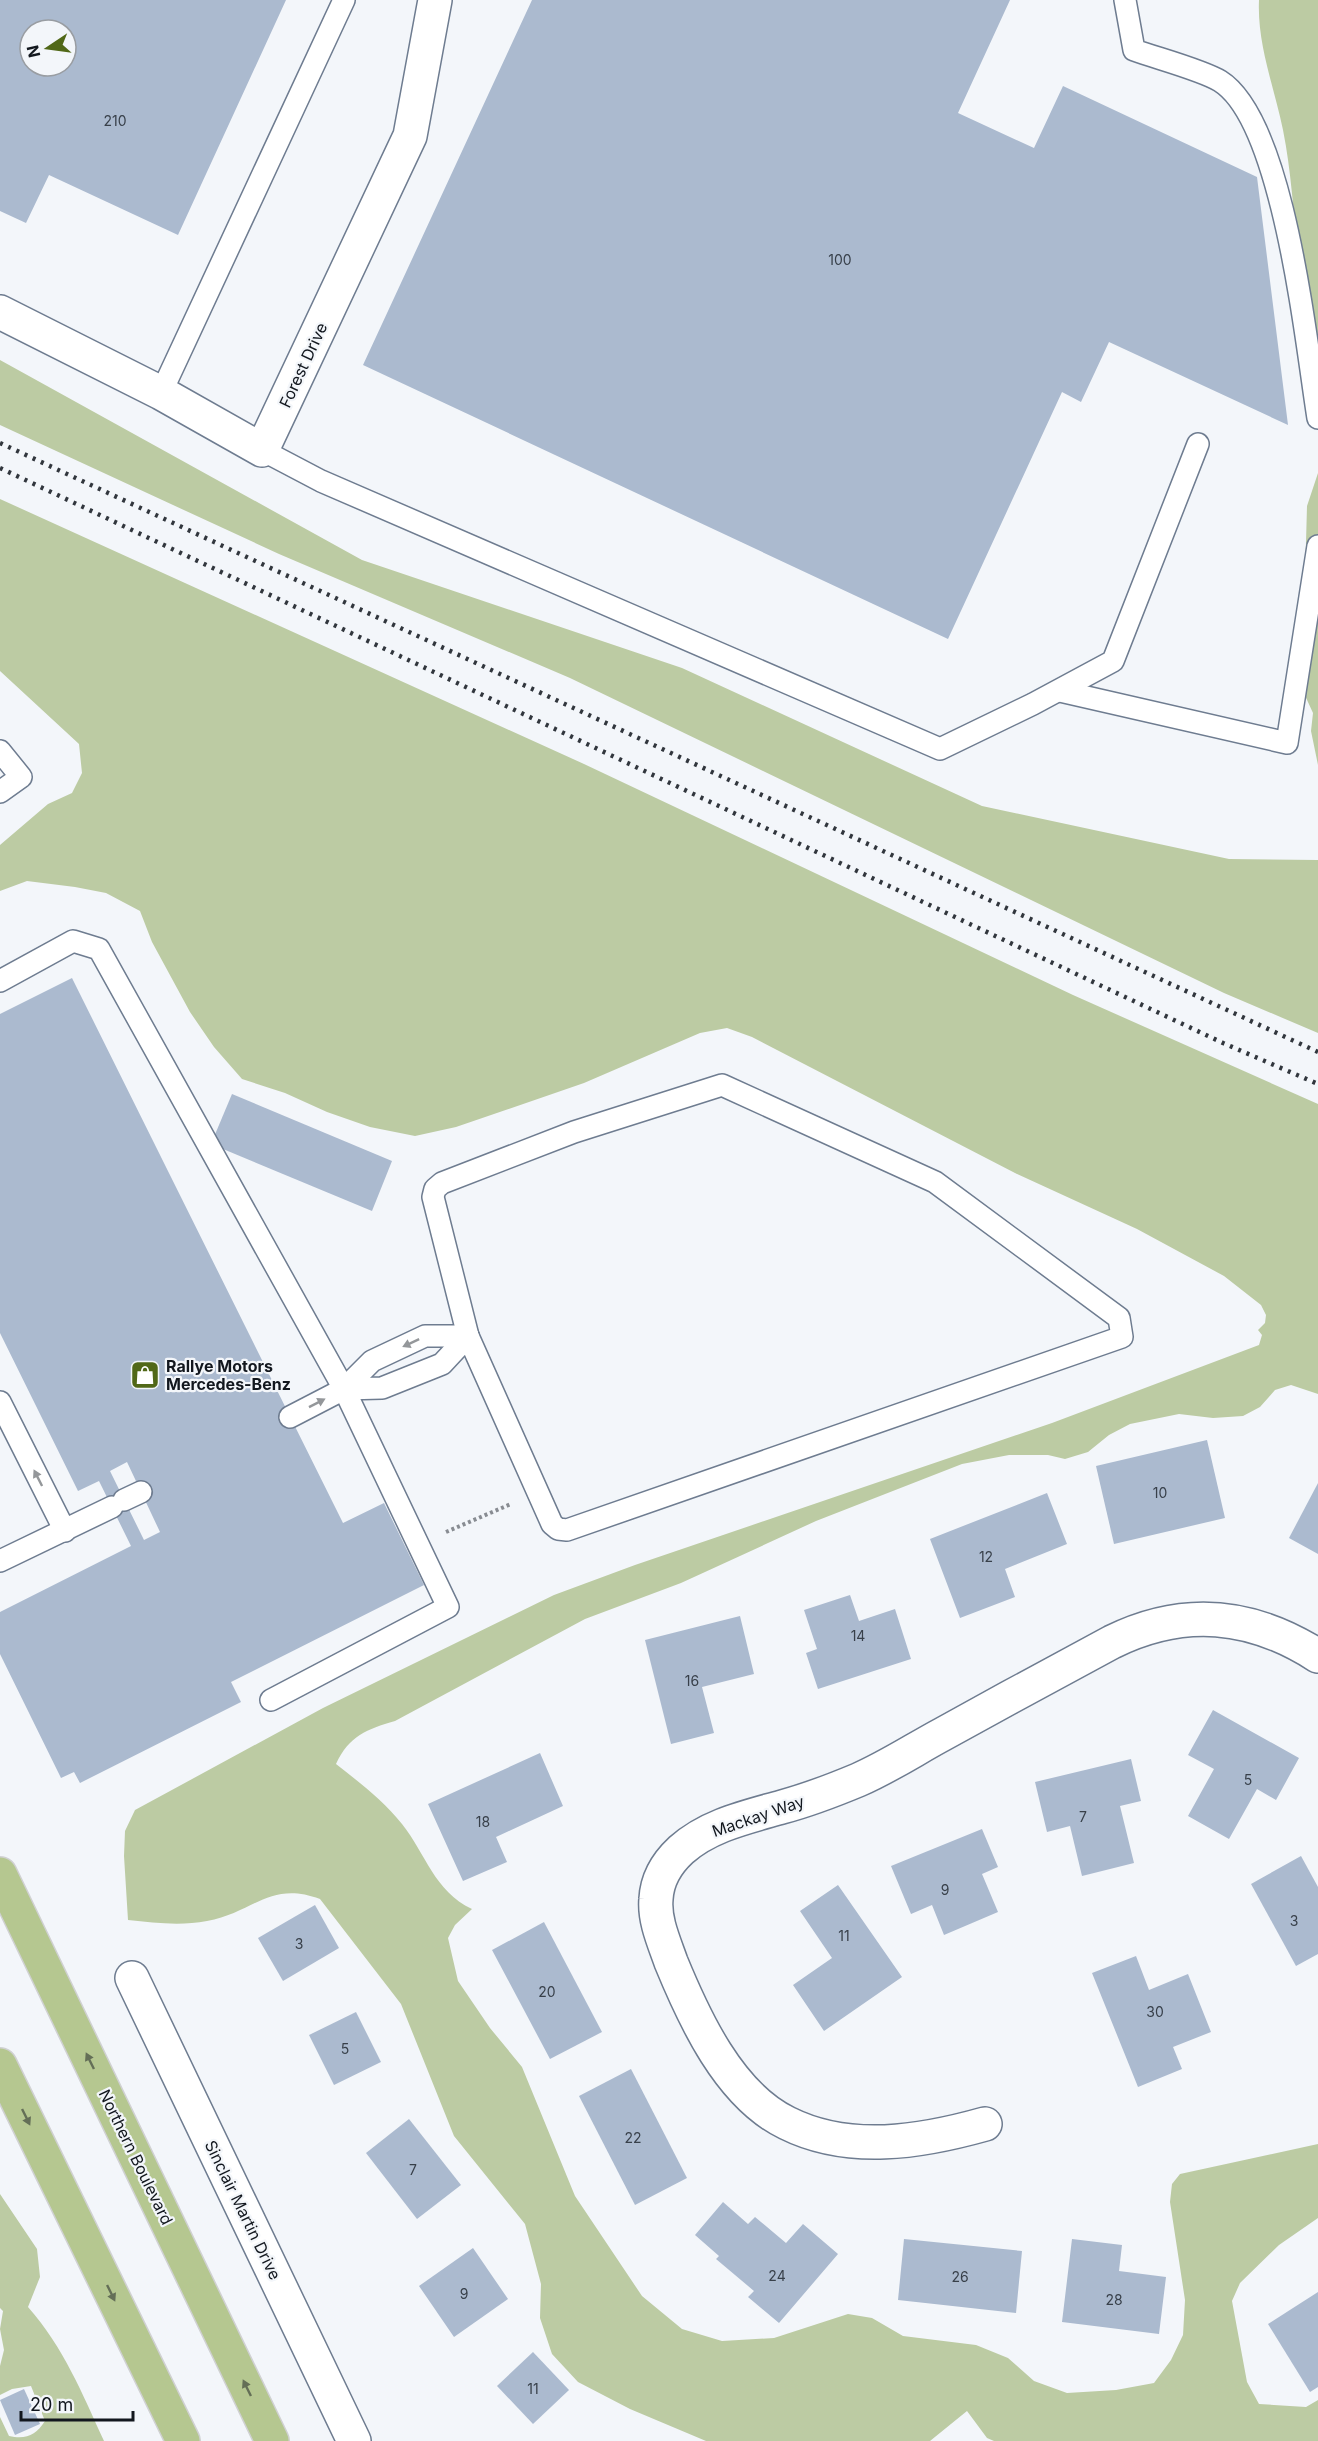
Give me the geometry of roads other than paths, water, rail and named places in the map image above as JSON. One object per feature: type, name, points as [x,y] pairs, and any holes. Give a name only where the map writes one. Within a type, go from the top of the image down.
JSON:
[{"type":"main road","name":"Northern Boulevard","points":[[0,1874],[272,2441]]},
{"type":"main road","points":[[0,2065],[183,2441]]},
{"type":"street","name":"Forest Drive","points":[[262,450],[410,136],[435,0]]},
{"type":"street","points":[[0,312],[161,393],[262,450]]},
{"type":"street","name":"Mackay Way","points":[[985,2124],[901,2142],[846,2140],[816,2135],[788,2124],[757,2103],[739,2084],[700,2027],[664,1944],[655,1902],[662,1875],[670,1862],[701,1836],[724,1824],[814,1797],[861,1779],[1112,1642],[1148,1626],[1189,1618],[1238,1622],[1304,1647],[1318,1656]]},
{"type":"street","name":"Sinclair Martin Drive","points":[[132,1978],[354,2441]]},
{"type":"lane","points":[[161,393],[344,0]]},
{"type":"lane","points":[[1125,0],[1134,50],[1220,81],[1245,104],[1268,155],[1286,224],[1318,418]]},
{"type":"lane","points":[[262,450],[321,481],[940,749],[1113,661],[1198,444]]},
{"type":"lane","points":[[1059,690],[1287,744],[1318,546]]},
{"type":"lane","points":[[0,751],[21,777],[0,792]]},
{"type":"lane","points":[[0,981],[73,941],[99,949],[344,1389],[448,1607],[271,1700]]},
{"type":"lane","points":[[722,1085],[935,1182],[1119,1318],[1122,1337],[567,1530],[558,1529],[552,1524],[468,1336],[433,1197],[435,1189],[442,1183],[574,1132],[722,1085]]},
{"type":"lane","points":[[290,1417],[344,1389],[372,1360],[425,1336],[468,1336]]},
{"type":"lane","points":[[344,1389],[382,1388],[442,1364],[468,1336]]},
{"type":"lane","points":[[0,1402],[65,1531]]},
{"type":"lane","points":[[0,1561],[126,1500]]},
{"type":"railway","points":[[0,443],[1318,1052]]},
{"type":"railway","points":[[0,468],[1223,1043],[1318,1084]]},
{"type":"place","name":"Rallye Motors Mercedes-Benz","points":[[145,1375]]}]
